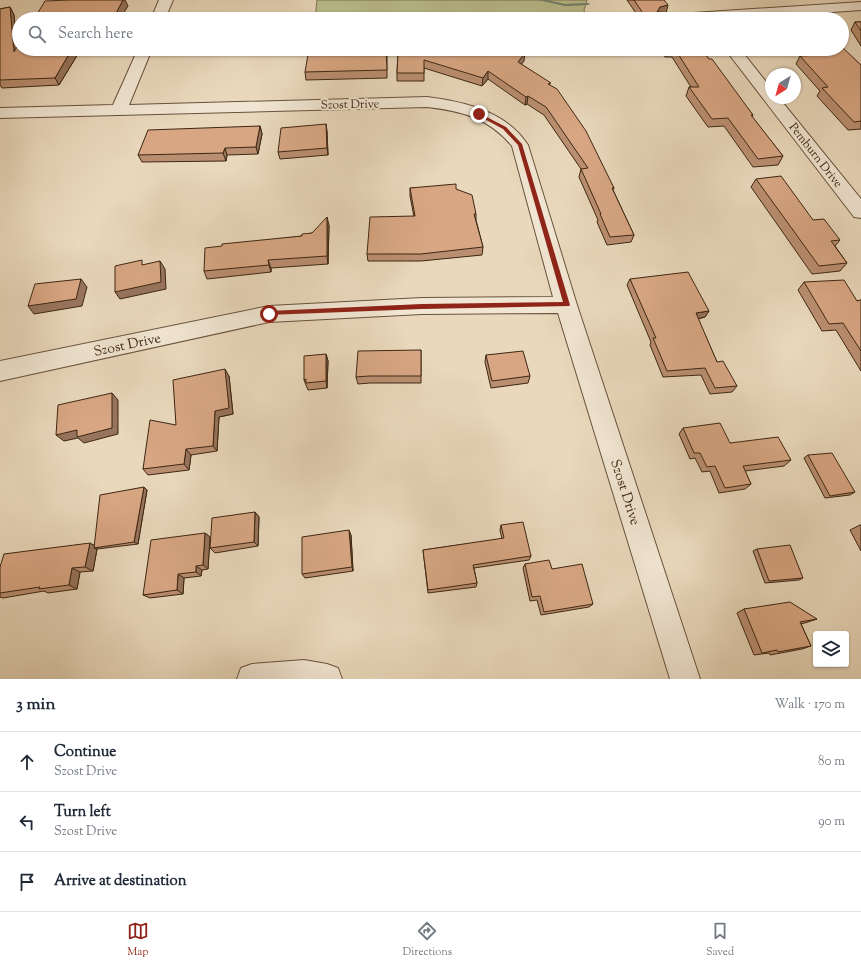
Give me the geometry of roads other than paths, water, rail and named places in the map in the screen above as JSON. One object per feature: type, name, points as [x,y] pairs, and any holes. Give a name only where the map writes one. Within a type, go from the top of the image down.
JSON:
[{"type":"street","points":[[161,12],[166,0]]},
{"type":"street","points":[[698,6],[703,12]]},
{"type":"street","points":[[784,12],[861,6]]},
{"type":"street","points":[[118,109],[142,56]]},
{"type":"street","name":"Pemburn Drive","points":[[738,56],[861,212]]},
{"type":"street","name":"Szost Drive","points":[[0,113],[427,102],[452,105],[479,114],[505,128],[520,144],[566,305],[685,679]]},
{"type":"street","name":"Szost Drive","points":[[0,371],[269,314],[422,306],[566,305]]},
{"type":"street","points":[[252,679],[304,675],[327,679]]},
{"type":"waterway","points":[[540,0],[565,5],[588,4]]}]
